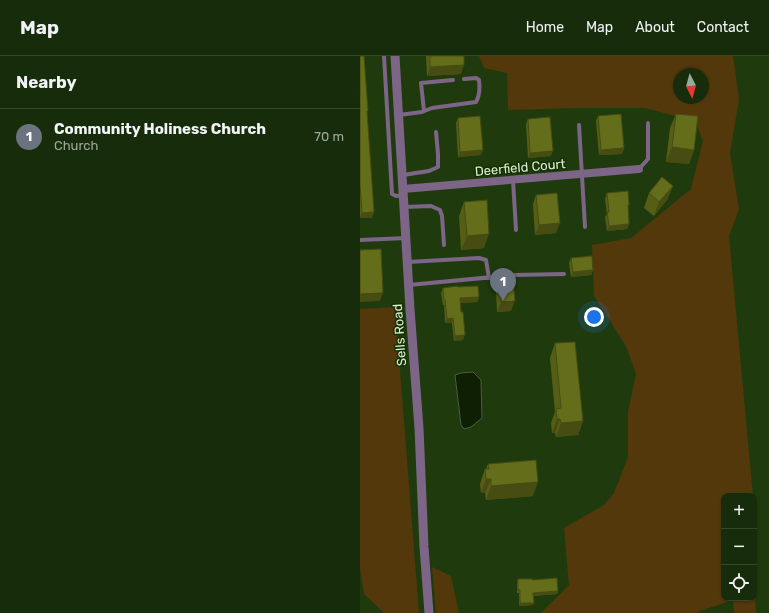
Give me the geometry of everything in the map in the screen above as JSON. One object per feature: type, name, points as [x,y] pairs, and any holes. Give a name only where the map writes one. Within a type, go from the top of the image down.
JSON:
[{"type":"street","name":"Sells Road","points":[[395,58],[419,428],[424,547],[430,613]]},
{"type":"street","name":"Deerfield Court","points":[[404,192],[513,180],[639,169]]},
{"type":"lane","points":[[395,58],[384,58],[392,194],[396,196],[404,192]]},
{"type":"lane","points":[[399,115],[424,112],[432,108],[476,102],[479,98],[480,92],[479,80],[476,78],[464,79]]},
{"type":"lane","points":[[424,112],[421,83],[453,80]]},
{"type":"lane","points":[[386,95],[398,94]]},
{"type":"lane","points":[[639,169],[648,160],[648,123]]},
{"type":"lane","points":[[579,125],[585,227]]},
{"type":"lane","points":[[388,129],[400,128]]},
{"type":"lane","points":[[403,175],[429,171],[438,167],[436,132]]},
{"type":"lane","points":[[390,163],[402,161]]},
{"type":"lane","points":[[513,180],[516,230]]},
{"type":"lane","points":[[404,207],[431,206],[440,210],[442,216],[444,245]]},
{"type":"lane","points":[[360,240],[406,238]]},
{"type":"lane","points":[[408,262],[479,258],[486,260],[489,278]]},
{"type":"lane","points":[[409,285],[514,275],[564,274]]},
{"type":"shaded area","points":[[479,56],[733,56],[739,99],[730,153],[739,209],[729,236],[753,493],[721,493],[721,601],[730,601],[698,613],[540,613],[569,585],[564,528],[604,505],[614,493],[628,457],[628,412],[636,374],[626,346],[594,296],[592,245],[631,238],[691,189],[703,141],[695,121],[645,108],[508,110],[507,73],[484,68]]},
{"type":"shaded area","points":[[395,307],[419,613],[384,613],[364,594],[360,568],[360,309]]},
{"type":"shaded area","points":[[473,372],[481,380],[482,418],[471,427],[464,429],[461,425],[455,375]]},
{"type":"shaded area","points":[[432,567],[451,576],[459,613],[436,613]]},
{"type":"shaded area","points":[[733,601],[755,601],[756,613],[734,613]]},
{"type":"building","points":[[360,56],[364,56],[374,212],[362,213],[360,185]]},
{"type":"building","points":[[430,56],[464,56],[464,65],[430,67]]},
{"type":"building","points":[[621,114],[624,148],[601,150],[598,116]]},
{"type":"building","points":[[676,114],[698,116],[694,150],[672,147]]},
{"type":"building","points":[[480,116],[483,150],[460,152],[458,118]]},
{"type":"building","points":[[550,117],[553,151],[530,153],[528,119]]},
{"type":"building","points":[[662,177],[673,186],[659,202],[649,193]]},
{"type":"building","points":[[628,191],[629,224],[609,226],[607,193]]},
{"type":"building","points":[[557,193],[560,223],[539,225],[536,195]]},
{"type":"building","points":[[487,200],[489,234],[467,236],[464,202]]},
{"type":"building","points":[[381,249],[383,293],[360,294],[360,250]]},
{"type":"building","points":[[592,256],[593,270],[573,272],[571,258]]},
{"type":"building","points":[[513,280],[515,301],[501,302],[500,281]]},
{"type":"building","points":[[478,286],[479,297],[460,298],[465,335],[455,336],[453,318],[447,319],[443,288]]},
{"type":"building","points":[[575,342],[583,421],[561,423],[560,419],[557,419],[556,409],[561,408],[555,343]]},
{"type":"building","points":[[536,460],[538,482],[491,486],[491,479],[486,479],[485,469],[489,469],[488,464]]},
{"type":"building","points":[[557,578],[558,591],[533,593],[534,603],[520,603],[518,579],[533,580]]},
{"type":"place","name":"Community Holiness Church","points":[[503,301]]}]
